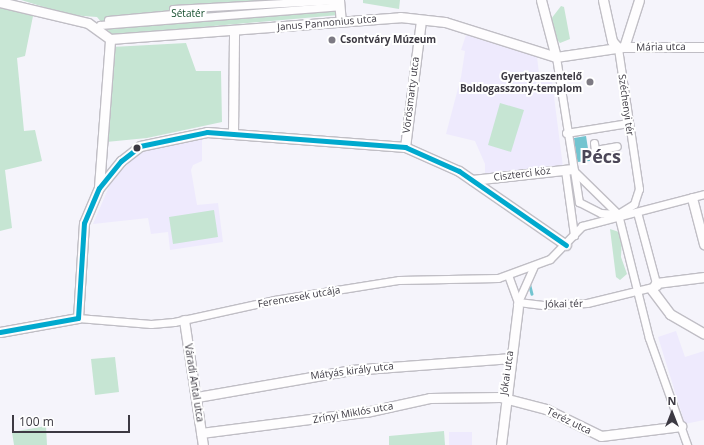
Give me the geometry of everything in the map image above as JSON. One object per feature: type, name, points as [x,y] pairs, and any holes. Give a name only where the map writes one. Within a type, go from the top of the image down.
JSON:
[{"type":"street","points":[[177,0],[178,19]]},
{"type":"street","points":[[541,0],[556,57],[566,132],[574,235]]},
{"type":"street","points":[[603,0],[612,41],[621,48]]},
{"type":"street","points":[[621,48],[639,0]]},
{"type":"street","points":[[0,2],[98,25],[225,15],[339,2]]},
{"type":"street","points":[[108,20],[173,14],[173,9],[199,4],[339,2]]},
{"type":"street","points":[[339,2],[341,22]]},
{"type":"street","points":[[224,3],[225,15]]},
{"type":"street","points":[[199,4],[200,17]]},
{"type":"street","name":"Janus Pannonius utca","points":[[110,40],[394,17],[444,22],[556,57]]},
{"type":"street","name":"Vörösmarty utca","points":[[405,148],[421,20]]},
{"type":"street","points":[[98,25],[110,40],[99,188]]},
{"type":"street","points":[[233,132],[234,31]]},
{"type":"street","name":"Mária utca","points":[[621,48],[704,47]]},
{"type":"street","points":[[556,57],[621,48]]},
{"type":"street","name":"Széchenyi tér","points":[[619,215],[634,204],[639,190],[630,144],[621,48]]},
{"type":"street","points":[[566,132],[592,131],[628,123]]},
{"type":"street","points":[[78,318],[84,223],[99,188],[121,161],[147,143],[208,132],[233,132],[405,148],[429,155],[472,180],[566,244]]},
{"type":"street","points":[[594,143],[595,150],[607,144],[617,146]]},
{"type":"street","points":[[568,169],[619,215],[649,338],[687,445]]},
{"type":"street","points":[[568,169],[579,202],[601,213],[619,215],[637,212],[704,194]]},
{"type":"street","name":"Ciszterci köz","points":[[472,180],[568,169]]},
{"type":"street","points":[[692,198],[704,244]]},
{"type":"street","points":[[637,212],[655,285],[653,295],[662,305],[686,325],[704,334]]},
{"type":"street","name":"Ferencesek utcája","points":[[0,332],[78,318],[151,324],[184,320],[274,300],[399,280],[488,280],[534,266],[556,255],[582,226],[619,215]]},
{"type":"street","name":"Jókai utca","points":[[501,445],[504,399],[517,306],[534,266]]},
{"type":"street","points":[[508,275],[517,306]]},
{"type":"street","points":[[655,285],[704,276]]},
{"type":"street","name":"Jókai tér","points":[[517,306],[587,303],[655,285]]},
{"type":"street","name":"Váradi Antal utca","points":[[184,320],[197,397],[203,445]]},
{"type":"street","name":"Mátyás király utca","points":[[197,397],[351,370],[509,358]]},
{"type":"street","name":"Zrínyi Miklós utca","points":[[202,433],[358,413],[430,398],[504,399]]},
{"type":"street","name":"Teréz utca","points":[[504,399],[546,409],[601,436],[681,426]]},
{"type":"shaded area","points":[[466,35],[537,57],[540,81],[552,81],[563,167],[485,176],[485,164],[475,141],[446,134],[461,77],[465,51],[461,50]]},
{"type":"shaded area","points":[[202,138],[202,161],[193,165],[191,170],[197,205],[218,203],[223,242],[170,250],[168,232],[151,234],[148,218],[93,224],[111,182],[141,150],[160,148],[160,143],[179,141],[179,144]]},
{"type":"shaded area","points":[[676,331],[685,357],[704,351],[704,420],[685,424],[658,337]]},
{"type":"shaded area","points":[[449,432],[472,432],[472,445],[449,445]]},
{"type":"green space","name":"Sétatér","points":[[21,0],[337,0],[339,15],[112,35],[97,17],[70,15]]},
{"type":"green space","points":[[363,0],[400,0],[399,9],[363,3]]},
{"type":"green space","points":[[561,6],[564,7],[570,39],[560,43],[555,38],[551,19]]},
{"type":"green space","points":[[0,7],[33,16],[25,56],[17,58],[24,131],[35,130],[42,161],[5,170],[12,228],[0,231]]},
{"type":"green space","points":[[186,43],[196,71],[221,71],[222,122],[147,138],[106,142],[112,47]]},
{"type":"green space","points":[[500,103],[524,110],[511,152],[488,145]]},
{"type":"green space","points":[[214,210],[218,237],[173,244],[169,217]]},
{"type":"green space","points":[[610,229],[619,232],[622,238],[621,257],[627,274],[620,280],[616,277]]},
{"type":"green space","points":[[115,357],[119,392],[95,395],[91,359]]},
{"type":"green space","points":[[46,426],[47,445],[14,445],[12,432]]},
{"type":"green space","points":[[444,431],[445,445],[389,445],[389,436]]},
{"type":"water","points":[[586,136],[590,161],[577,162],[574,138]]},
{"type":"waterway","points":[[529,282],[532,294]]},
{"type":"transit line","points":[[0,332],[78,318],[84,223],[99,188],[121,161],[140,146],[207,132],[405,147],[459,171],[566,245]]},
{"type":"place","name":"Csontváry Múzeum","points":[[332,40]]},
{"type":"place","name":"Gyertyaszentelő Boldogasszony-templom","points":[[590,82]]},
{"type":"district","name":"Pécs","points":[[601,156]]}]
